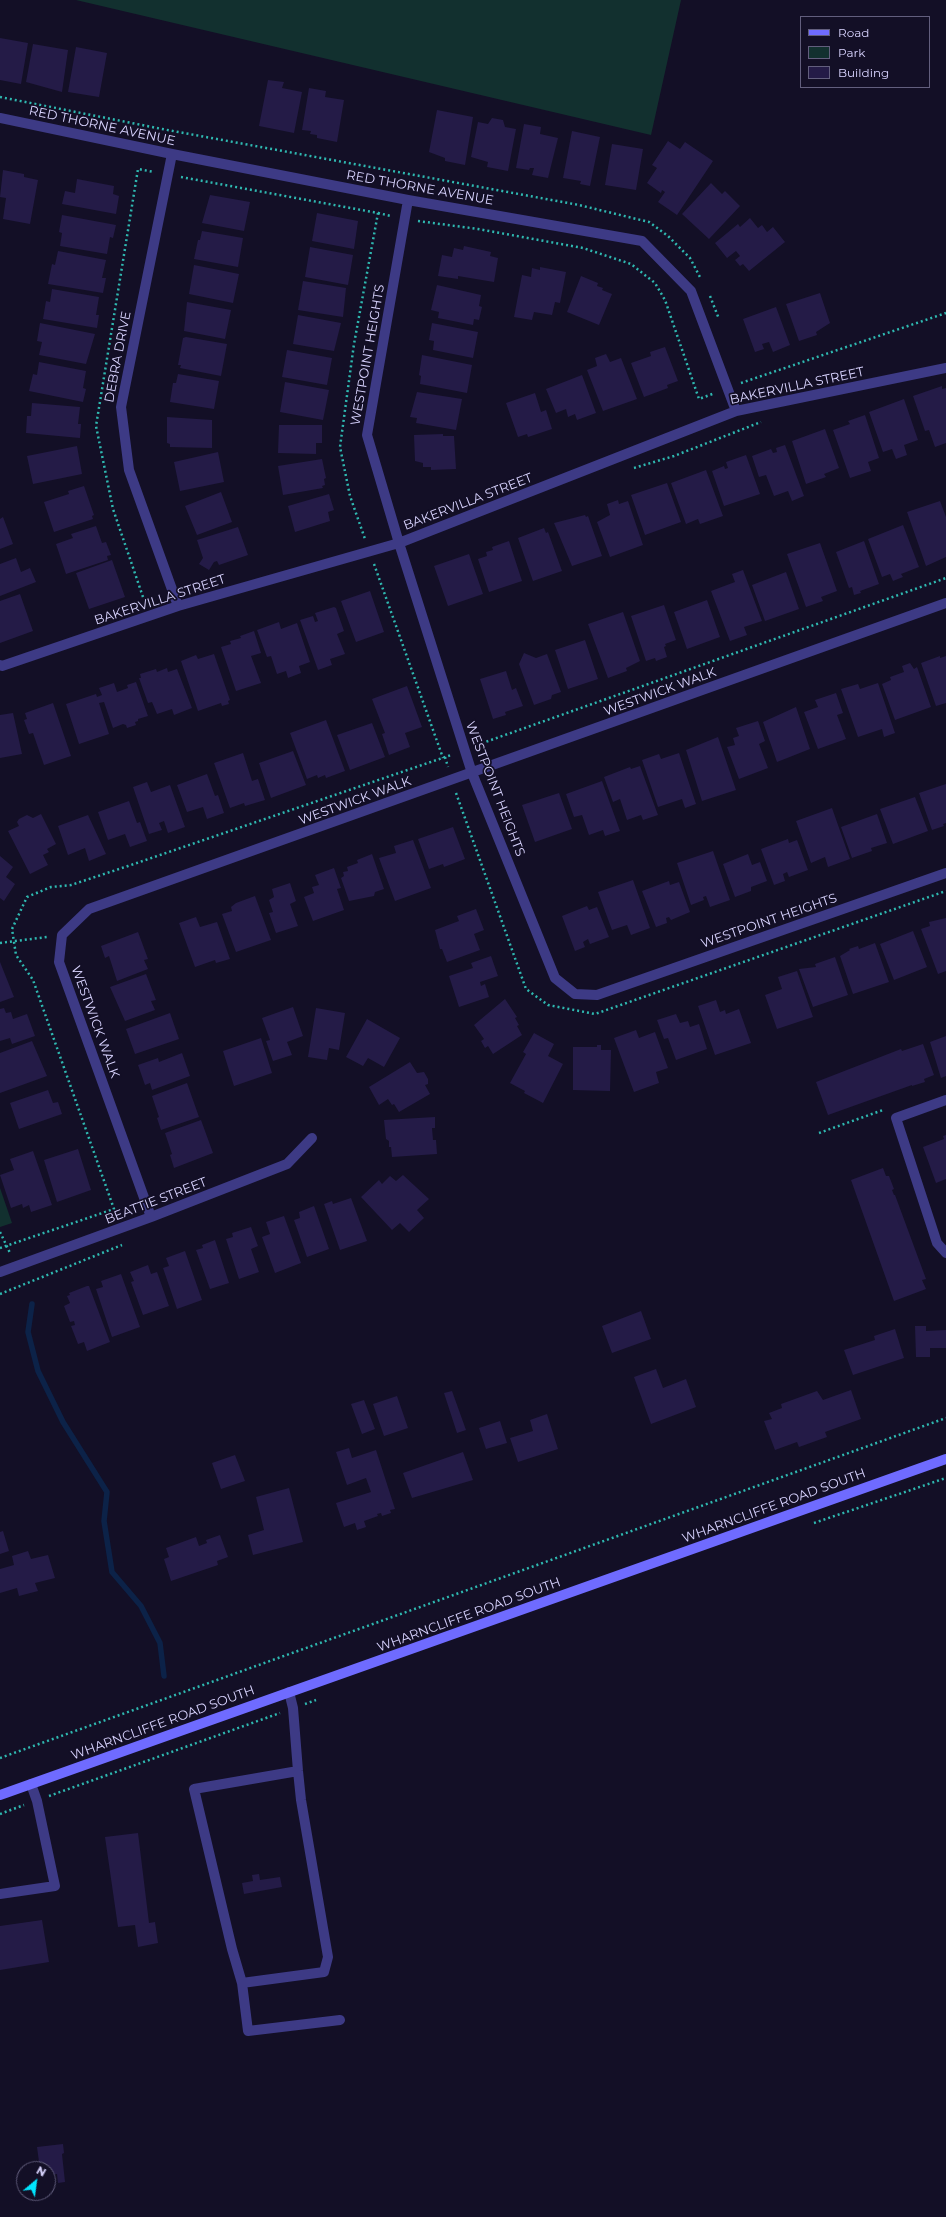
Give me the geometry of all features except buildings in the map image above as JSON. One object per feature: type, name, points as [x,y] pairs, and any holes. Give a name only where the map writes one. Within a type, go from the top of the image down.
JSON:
[{"type":"main road","name":"WHARNCLIFFE ROAD SOUTH","points":[[0,1795],[946,1459]]},
{"type":"street","name":"RED THORNE AVENUE","points":[[0,118],[172,154],[408,200],[642,241],[690,291],[736,411]]},
{"type":"street","name":"DEBRA DRIVE","points":[[172,154],[121,407],[129,470],[178,606]]},
{"type":"street","name":"WESTPOINT HEIGHTS","points":[[408,200],[367,435],[399,543],[472,773],[555,978],[575,994],[597,995],[946,873]]},
{"type":"street","name":"BAKERVILLA STREET","points":[[0,665],[2,666],[178,606],[399,543],[736,411],[946,368]]},
{"type":"street","name":"WESTWICK WALK","points":[[151,1217],[59,962],[62,935],[89,909],[946,603]]},
{"type":"street","points":[[946,1100],[896,1118],[937,1243],[946,1253]]},
{"type":"street","name":"BEATTIE STREET","points":[[0,1272],[151,1217],[287,1164],[312,1138]]},
{"type":"street","points":[[242,1983],[324,1972],[328,1957],[301,1800],[293,1708],[288,1692]]},
{"type":"street","points":[[298,1771],[194,1789],[232,1949],[242,1983],[248,2031],[340,2020]]},
{"type":"street","points":[[0,1894],[55,1886],[37,1801],[31,1784]]},
{"type":"path","points":[[144,597],[113,509],[96,426],[138,169],[158,173]]},
{"type":"path","points":[[179,176],[378,213],[354,344],[340,447],[350,496],[367,547]]},
{"type":"path","points":[[736,384],[946,313]]},
{"type":"path","points":[[372,561],[450,772]]},
{"type":"path","points":[[473,746],[946,578]]},
{"type":"path","points":[[0,1248],[114,1209],[32,980],[16,955],[12,929],[27,896],[51,887],[71,885],[121,869],[452,754]]},
{"type":"path","points":[[454,787],[526,989],[548,1005],[595,1014],[946,891]]},
{"type":"path","points":[[0,943],[62,935]]},
{"type":"path","points":[[0,1232],[16,1266]]},
{"type":"path","points":[[0,1294],[123,1244]]},
{"type":"path","points":[[0,1758],[946,1418]]},
{"type":"path","points":[[810,1524],[946,1478]]},
{"type":"path","points":[[0,1814],[319,1699]]},
{"type":"green space","points":[[76,0],[681,0],[651,135]]},
{"type":"green space","points":[[0,1188],[12,1223],[0,1227]]},
{"type":"waterway","points":[[32,1304],[28,1332],[38,1371],[63,1422],[107,1492],[104,1521],[112,1572],[141,1606],[160,1643],[164,1676]]}]
